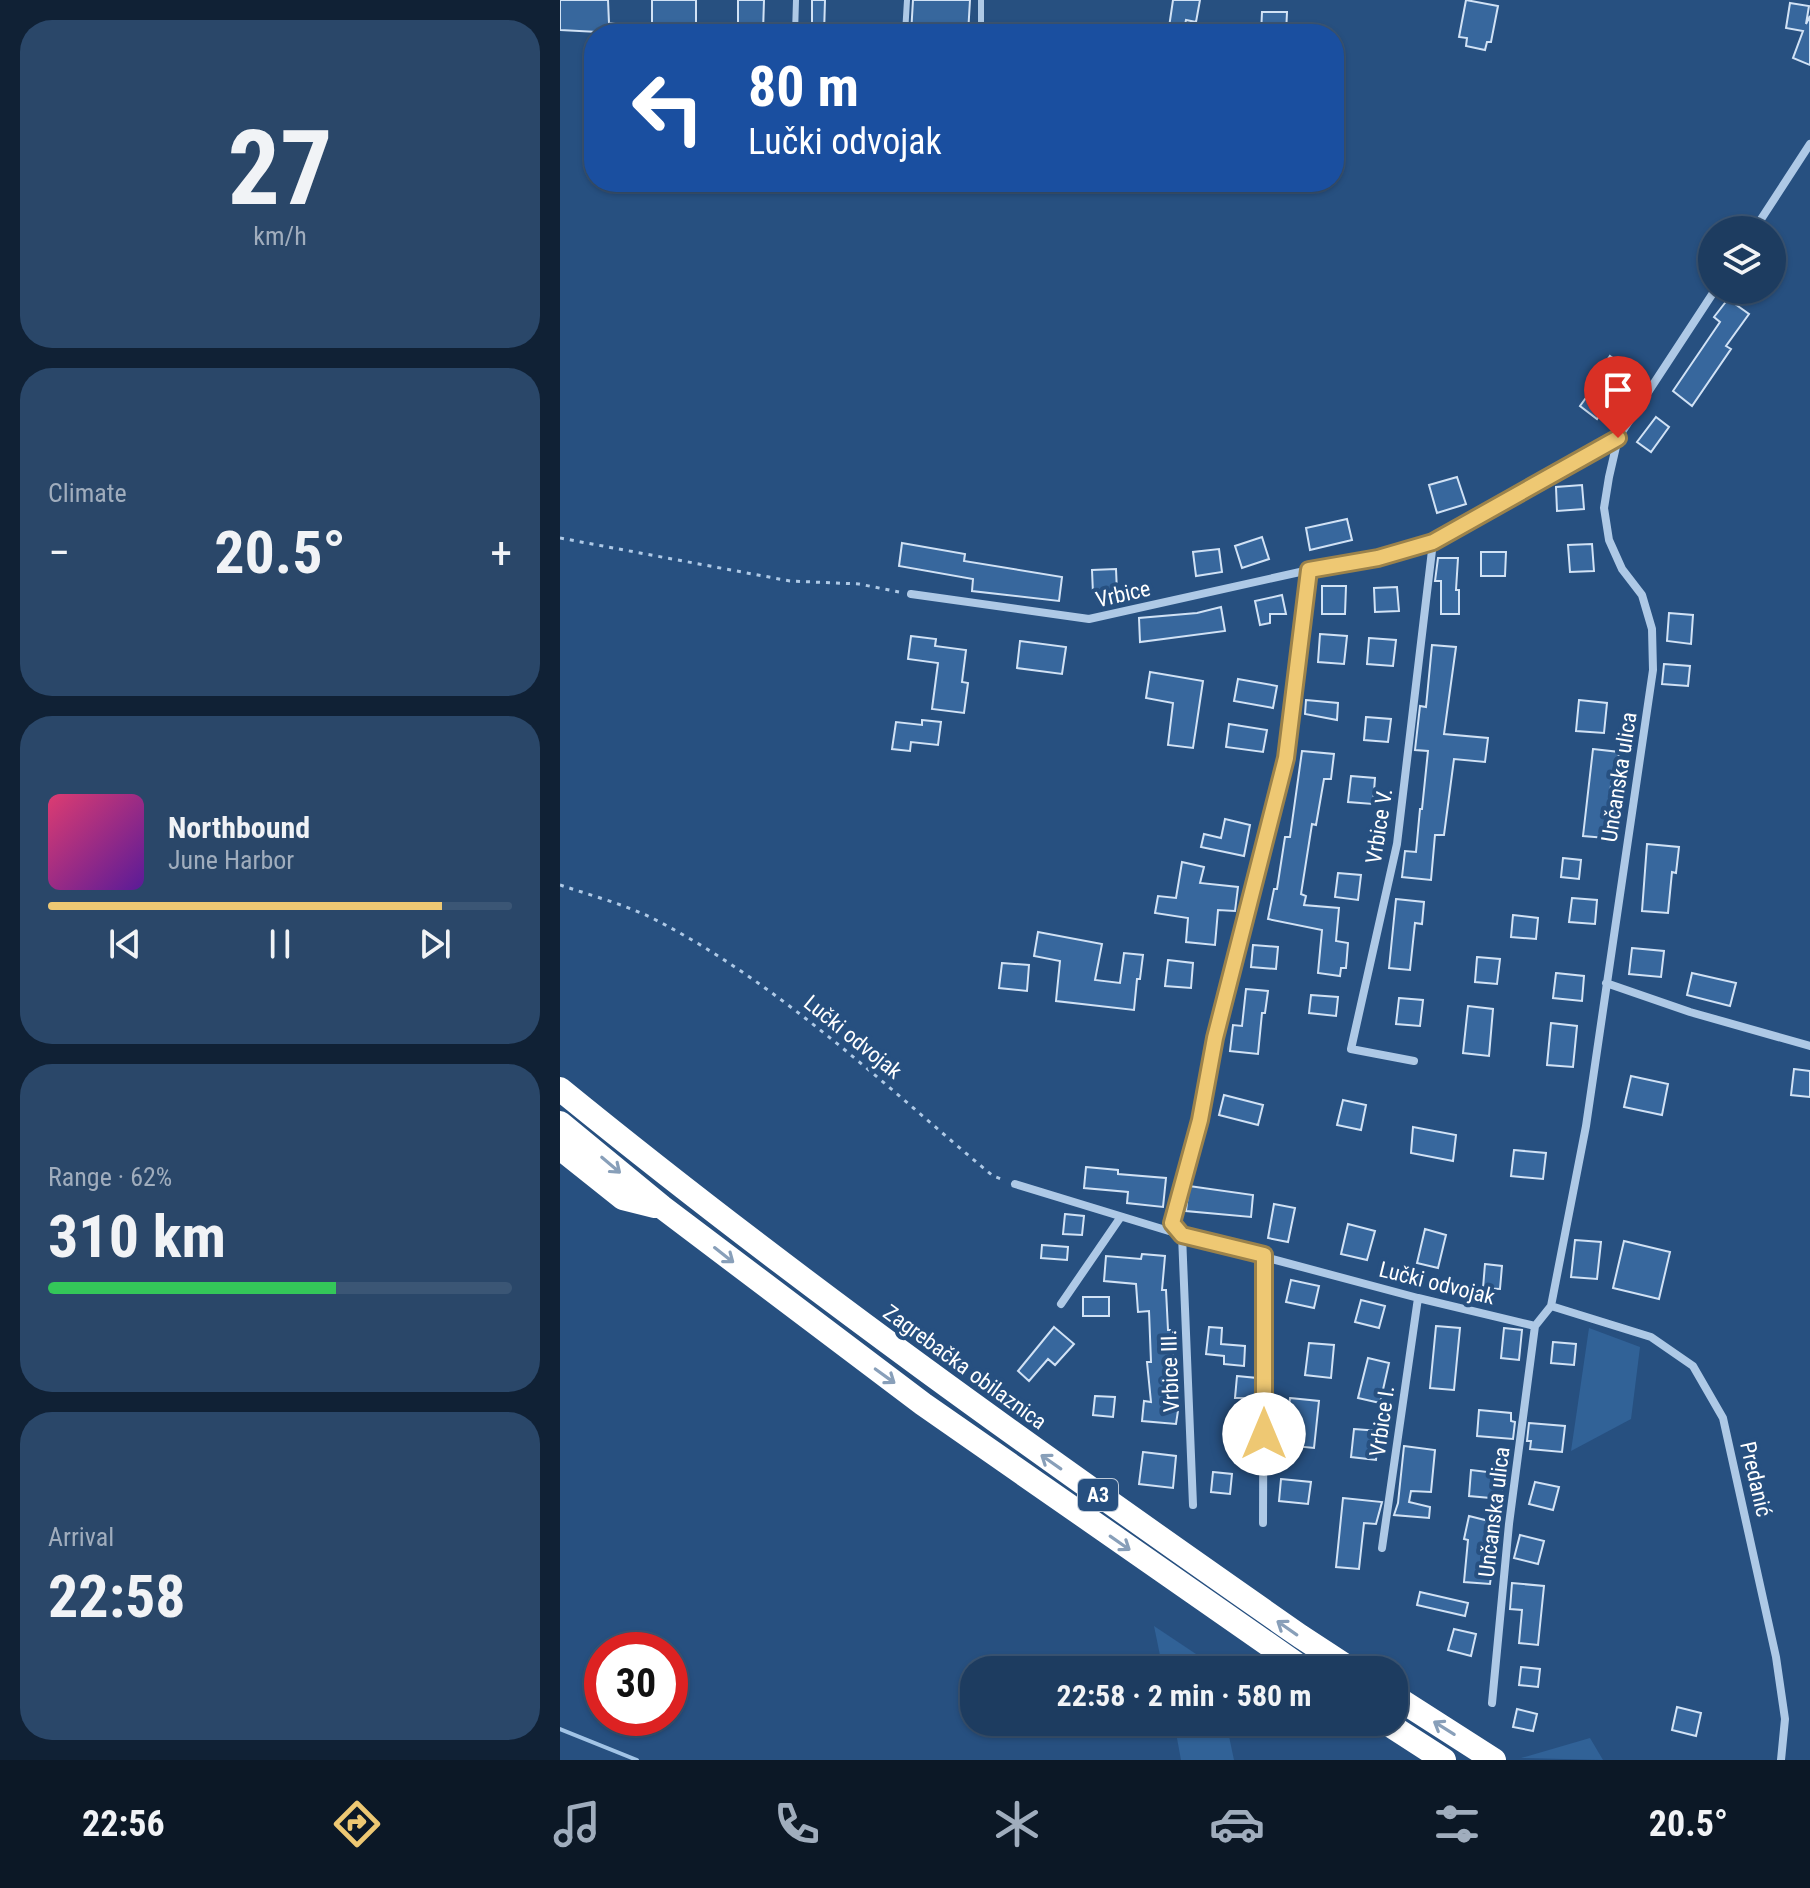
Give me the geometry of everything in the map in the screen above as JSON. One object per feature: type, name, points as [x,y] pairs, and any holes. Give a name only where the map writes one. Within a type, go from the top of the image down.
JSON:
[{"type":"highway","name":"Zagrebačka obilaznica","points":[[560,1089],[723,1219],[939,1382],[1331,1656]]},
{"type":"highway","name":"A3","points":[[560,1123],[662,1207],[958,1430],[1285,1656]]},
{"type":"highway","points":[[560,1148],[623,1198],[662,1207]]},
{"type":"highway","points":[[1408,1705],[1494,1760]]},
{"type":"highway","points":[[1407,1736],[1444,1760]]},
{"type":"street","points":[[1763,216],[1810,144]]},
{"type":"street","name":"Unčanska ulica","points":[[1551,1306],[1586,1126],[1653,670],[1652,629],[1642,595],[1622,569],[1609,540],[1604,508],[1618,438],[1706,304]]},
{"type":"street","name":"Vrbice","points":[[911,594],[1089,619],[1309,570],[1378,558],[1433,542],[1618,438]]},
{"type":"street","name":"Vrbice V.","points":[[1414,1061],[1351,1049],[1397,844],[1433,542]]},
{"type":"street","name":"Vrbice III.","points":[[1193,1505],[1182,1235],[1172,1223],[1200,1120],[1215,1038],[1286,758],[1309,570]]},
{"type":"street","points":[[1606,983],[1690,1012],[1810,1046]]},
{"type":"street","name":"Lučki odvojak","points":[[1015,1184],[1182,1235],[1535,1326]]},
{"type":"street","points":[[1061,1304],[1120,1218]]},
{"type":"street","points":[[1263,1523],[1264,1255]]},
{"type":"street","name":"Vrbice I.","points":[[1382,1548],[1418,1298]]},
{"type":"street","points":[[1535,1326],[1551,1306]]},
{"type":"street","name":"Predanić","points":[[1551,1306],[1651,1337],[1693,1366],[1723,1418],[1776,1657],[1785,1719],[1781,1760]]},
{"type":"street","name":"Unčanska ulica","points":[[1492,1703],[1509,1524],[1535,1326]]},
{"type":"lane","points":[[795,24],[796,0]]},
{"type":"lane","points":[[906,24],[907,0]]},
{"type":"lane","points":[[981,0],[981,24]]},
{"type":"path","points":[[560,538],[790,581],[859,584],[911,594]]},
{"type":"path","name":"Lučki odvojak","points":[[560,885],[649,917],[712,952],[845,1049],[993,1176],[1015,1184]]},
{"type":"shaded area","points":[[1589,1328],[1640,1347],[1631,1419],[1571,1451]]},
{"type":"shaded area","points":[[1154,1626],[1199,1656],[1160,1656]]},
{"type":"shaded area","points":[[1177,1736],[1229,1736],[1234,1760],[1181,1760]]},
{"type":"shaded area","points":[[1590,1738],[1603,1760],[1521,1758]]},
{"type":"building","points":[[560,0],[608,0],[609,23],[618,24],[584,24],[584,31],[560,30]]},
{"type":"building","points":[[652,0],[696,0],[696,24],[652,24]]},
{"type":"building","points":[[738,0],[764,0],[763,24],[738,24]]},
{"type":"building","points":[[812,0],[825,0],[824,24],[812,24]]},
{"type":"building","points":[[913,0],[970,0],[969,24],[912,24]]},
{"type":"building","points":[[1173,0],[1200,0],[1196,22],[1186,20],[1185,24],[1169,24]]},
{"type":"building","points":[[1466,0],[1498,6],[1491,42],[1487,42],[1485,50],[1466,46],[1467,38],[1459,37]]},
{"type":"building","points":[[1790,3],[1809,6],[1806,24],[1810,16],[1810,65],[1793,58],[1803,31],[1786,28]]},
{"type":"building","points":[[1262,12],[1287,12],[1286,24],[1261,24]]},
{"type":"building","points":[[1724,304],[1735,304],[1749,314],[1726,346],[1731,349],[1692,406],[1673,391],[1720,322],[1714,317]]},
{"type":"building","points":[[1610,356],[1630,370],[1597,419],[1580,406],[1604,373],[1600,370]]},
{"type":"building","points":[[1656,417],[1669,427],[1651,452],[1637,442]]},
{"type":"building","points":[[1457,477],[1466,504],[1437,513],[1429,485]]},
{"type":"building","points":[[1582,485],[1584,509],[1557,511],[1556,487]]},
{"type":"building","points":[[1347,519],[1352,540],[1310,550],[1306,528]]},
{"type":"building","points":[[1262,537],[1269,559],[1242,568],[1235,546]]},
{"type":"building","points":[[902,543],[965,554],[964,561],[1062,577],[1059,601],[972,591],[973,579],[899,566]]},
{"type":"building","points":[[1592,544],[1594,571],[1570,572],[1568,545]]},
{"type":"building","points":[[1219,549],[1222,572],[1196,576],[1193,552]]},
{"type":"building","points":[[1481,552],[1506,552],[1505,576],[1481,576]]},
{"type":"building","points":[[1438,558],[1458,558],[1456,590],[1459,590],[1459,614],[1441,614],[1441,581],[1435,581]]},
{"type":"building","points":[[1116,569],[1117,592],[1093,594],[1092,570]]},
{"type":"building","points":[[1322,586],[1346,586],[1345,614],[1322,614]]},
{"type":"building","points":[[1397,587],[1399,611],[1375,612],[1374,588]]},
{"type":"building","points":[[1282,595],[1286,614],[1270,614],[1270,623],[1260,625],[1255,601]]},
{"type":"building","points":[[1221,607],[1225,631],[1140,642],[1139,618],[1197,613]]},
{"type":"building","points":[[1669,613],[1693,615],[1691,644],[1667,641]]},
{"type":"building","points":[[1320,634],[1347,636],[1344,664],[1318,662]]},
{"type":"building","points":[[911,636],[936,639],[935,646],[966,650],[962,682],[968,683],[964,713],[932,709],[938,663],[908,659]]},
{"type":"building","points":[[1369,638],[1396,640],[1393,666],[1367,664]]},
{"type":"building","points":[[1020,641],[1066,647],[1062,674],[1017,668]]},
{"type":"building","points":[[1432,645],[1456,647],[1444,734],[1488,738],[1485,762],[1454,759],[1444,835],[1435,835],[1431,880],[1402,877],[1405,851],[1416,852],[1422,809],[1428,751],[1415,750],[1420,706],[1426,707]]},
{"type":"building","points":[[1664,664],[1690,666],[1688,686],[1662,684]]},
{"type":"building","points":[[1150,672],[1203,681],[1193,748],[1168,745],[1173,703],[1146,698]]},
{"type":"building","points":[[1238,679],[1277,686],[1273,708],[1234,701]]},
{"type":"building","points":[[1306,700],[1338,703],[1337,720],[1305,714]]},
{"type":"building","points":[[1579,700],[1607,703],[1604,733],[1576,731]]},
{"type":"building","points":[[1366,717],[1391,719],[1388,742],[1364,740]]},
{"type":"building","points":[[922,720],[941,722],[938,745],[911,742],[910,751],[892,749],[896,722],[922,725]]},
{"type":"building","points":[[1229,724],[1267,730],[1263,752],[1226,747]]},
{"type":"building","points":[[1593,749],[1619,752],[1617,776],[1612,775],[1606,838],[1583,836]]},
{"type":"building","points":[[1302,751],[1334,754],[1331,779],[1324,779],[1316,825],[1312,824],[1301,894],[1306,896],[1304,905],[1339,908],[1336,941],[1348,943],[1346,968],[1341,968],[1340,976],[1318,973],[1322,930],[1268,919],[1274,889],[1277,889],[1285,837],[1290,837]]},
{"type":"building","points":[[1351,776],[1375,778],[1373,804],[1348,802]]},
{"type":"building","points":[[1225,819],[1250,825],[1244,856],[1201,847],[1204,834],[1221,838]]},
{"type":"building","points":[[1647,844],[1679,847],[1676,873],[1672,872],[1668,913],[1642,911]]},
{"type":"building","points":[[1563,858],[1581,860],[1579,879],[1561,877]]},
{"type":"building","points":[[1182,862],[1204,867],[1200,883],[1238,887],[1235,911],[1218,910],[1215,945],[1186,942],[1188,918],[1155,913],[1158,896],[1176,898]]},
{"type":"building","points":[[1338,873],[1361,875],[1358,900],[1335,897]]},
{"type":"building","points":[[1572,898],[1597,900],[1595,924],[1569,922]]},
{"type":"building","points":[[1396,899],[1424,902],[1422,924],[1415,923],[1410,970],[1389,968]]},
{"type":"building","points":[[1513,915],[1538,918],[1536,939],[1511,937]]},
{"type":"building","points":[[1038,932],[1102,944],[1095,980],[1120,983],[1124,953],[1143,955],[1134,1010],[1056,1001],[1060,961],[1034,956]]},
{"type":"building","points":[[1253,945],[1278,947],[1276,969],[1251,967]]},
{"type":"building","points":[[1632,948],[1664,951],[1661,977],[1629,974]]},
{"type":"building","points":[[1477,957],[1500,959],[1497,984],[1475,982]]},
{"type":"building","points":[[1168,960],[1193,963],[1191,988],[1165,986]]},
{"type":"building","points":[[1002,963],[1029,965],[1027,991],[999,988]]},
{"type":"building","points":[[1556,973],[1584,976],[1582,1001],[1553,998]]},
{"type":"building","points":[[1692,973],[1736,983],[1730,1006],[1687,995]]},
{"type":"building","points":[[1246,989],[1268,991],[1265,1013],[1262,1013],[1258,1054],[1230,1051],[1233,1025],[1242,1026]]},
{"type":"building","points":[[1311,995],[1338,997],[1336,1016],[1309,1013]]},
{"type":"building","points":[[1399,998],[1423,1000],[1420,1026],[1396,1024]]},
{"type":"building","points":[[1468,1006],[1493,1009],[1489,1056],[1463,1053]]},
{"type":"building","points":[[1551,1023],[1577,1026],[1573,1067],[1547,1065]]},
{"type":"building","points":[[1794,1069],[1810,1071],[1810,1097],[1791,1095]]},
{"type":"building","points":[[1631,1076],[1668,1084],[1662,1115],[1624,1107]]},
{"type":"building","points":[[1224,1095],[1263,1105],[1258,1125],[1219,1115]]},
{"type":"building","points":[[1343,1100],[1366,1105],[1361,1130],[1337,1125]]},
{"type":"building","points":[[1413,1127],[1456,1135],[1453,1161],[1411,1153]]},
{"type":"building","points":[[1514,1150],[1546,1153],[1543,1179],[1511,1176]]},
{"type":"building","points":[[1086,1167],[1118,1170],[1118,1174],[1166,1178],[1163,1207],[1127,1203],[1128,1192],[1084,1188]]},
{"type":"building","points":[[1189,1186],[1253,1195],[1251,1217],[1186,1211]]},
{"type":"building","points":[[1274,1204],[1295,1208],[1288,1242],[1268,1238]]},
{"type":"building","points":[[1065,1214],[1084,1216],[1082,1235],[1063,1234]]},
{"type":"building","points":[[1348,1224],[1375,1231],[1367,1260],[1341,1254]]},
{"type":"building","points":[[1425,1229],[1446,1235],[1438,1268],[1417,1263]]},
{"type":"building","points":[[1575,1240],[1601,1242],[1597,1279],[1571,1277]]},
{"type":"building","points":[[1624,1241],[1670,1252],[1659,1299],[1613,1288]]},
{"type":"building","points":[[1042,1245],[1068,1247],[1067,1260],[1041,1258]]},
{"type":"building","points":[[1142,1254],[1165,1256],[1162,1290],[1166,1290],[1168,1330],[1172,1330],[1176,1404],[1179,1404],[1176,1424],[1142,1421],[1144,1401],[1151,1402],[1147,1362],[1151,1362],[1149,1311],[1138,1312],[1136,1284],[1104,1281],[1106,1256],[1141,1259]]},
{"type":"building","points":[[1485,1264],[1502,1266],[1500,1289],[1483,1288]]},
{"type":"building","points":[[1291,1280],[1319,1286],[1314,1308],[1286,1302]]},
{"type":"building","points":[[1083,1297],[1109,1297],[1109,1316],[1083,1316]]},
{"type":"building","points":[[1361,1300],[1385,1306],[1379,1328],[1355,1322]]},
{"type":"building","points":[[1436,1326],[1460,1328],[1454,1390],[1430,1388]]},
{"type":"building","points":[[1054,1327],[1074,1344],[1055,1365],[1048,1359],[1029,1381],[1018,1371]]},
{"type":"building","points":[[1209,1327],[1222,1328],[1221,1344],[1245,1346],[1244,1366],[1224,1364],[1224,1356],[1206,1354]]},
{"type":"building","points":[[1504,1328],[1522,1330],[1519,1360],[1501,1358]]},
{"type":"building","points":[[1553,1342],[1576,1344],[1574,1365],[1551,1363]]},
{"type":"building","points":[[1309,1343],[1334,1345],[1331,1378],[1305,1375]]},
{"type":"building","points":[[1368,1358],[1389,1363],[1380,1403],[1358,1398]]},
{"type":"building","points":[[1237,1376],[1257,1378],[1256,1416],[1243,1414],[1244,1398],[1235,1398]]},
{"type":"building","points":[[1095,1396],[1115,1397],[1113,1417],[1093,1415]]},
{"type":"building","points":[[1290,1398],[1319,1401],[1314,1448],[1285,1445]]},
{"type":"building","points":[[1479,1410],[1511,1413],[1511,1421],[1515,1422],[1513,1439],[1477,1436]]},
{"type":"building","points":[[1529,1423],[1565,1426],[1562,1452],[1530,1449],[1531,1441],[1527,1441]]},
{"type":"building","points":[[1354,1429],[1379,1431],[1376,1460],[1351,1457]]},
{"type":"building","points":[[1404,1446],[1435,1450],[1431,1492],[1411,1491],[1409,1502],[1430,1507],[1429,1518],[1394,1515]]},
{"type":"building","points":[[1143,1452],[1176,1456],[1173,1488],[1139,1484]]},
{"type":"building","points":[[1471,1470],[1504,1474],[1501,1499],[1469,1496]]},
{"type":"building","points":[[1213,1472],[1232,1474],[1230,1494],[1211,1492]]},
{"type":"building","points":[[1281,1479],[1311,1482],[1308,1504],[1279,1501]]},
{"type":"building","points":[[1535,1482],[1559,1487],[1553,1510],[1529,1504]]},
{"type":"building","points":[[1343,1498],[1382,1502],[1376,1524],[1364,1523],[1359,1569],[1336,1567]]},
{"type":"building","points":[[1469,1516],[1493,1522],[1484,1560],[1493,1561],[1490,1584],[1464,1582],[1468,1540],[1464,1539]]},
{"type":"building","points":[[1520,1535],[1544,1541],[1538,1564],[1514,1558]]},
{"type":"building","points":[[1512,1583],[1544,1586],[1538,1645],[1519,1643],[1522,1610],[1510,1609]]},
{"type":"building","points":[[1420,1592],[1468,1603],[1465,1616],[1417,1605]]},
{"type":"building","points":[[1454,1629],[1476,1634],[1471,1656],[1448,1650]]},
{"type":"building","points":[[1521,1667],[1540,1669],[1538,1687],[1519,1685]]},
{"type":"building","points":[[1677,1707],[1701,1713],[1696,1736],[1672,1730]]},
{"type":"building","points":[[1517,1709],[1537,1714],[1533,1731],[1513,1727]]},
{"type":"waterway","points":[[560,1729],[637,1760]]},
{"type":"route","points":[[1264,1434],[1264,1255],[1182,1235],[1172,1223],[1200,1120],[1215,1038],[1286,758],[1309,570],[1378,558],[1433,542],[1618,438]]}]
